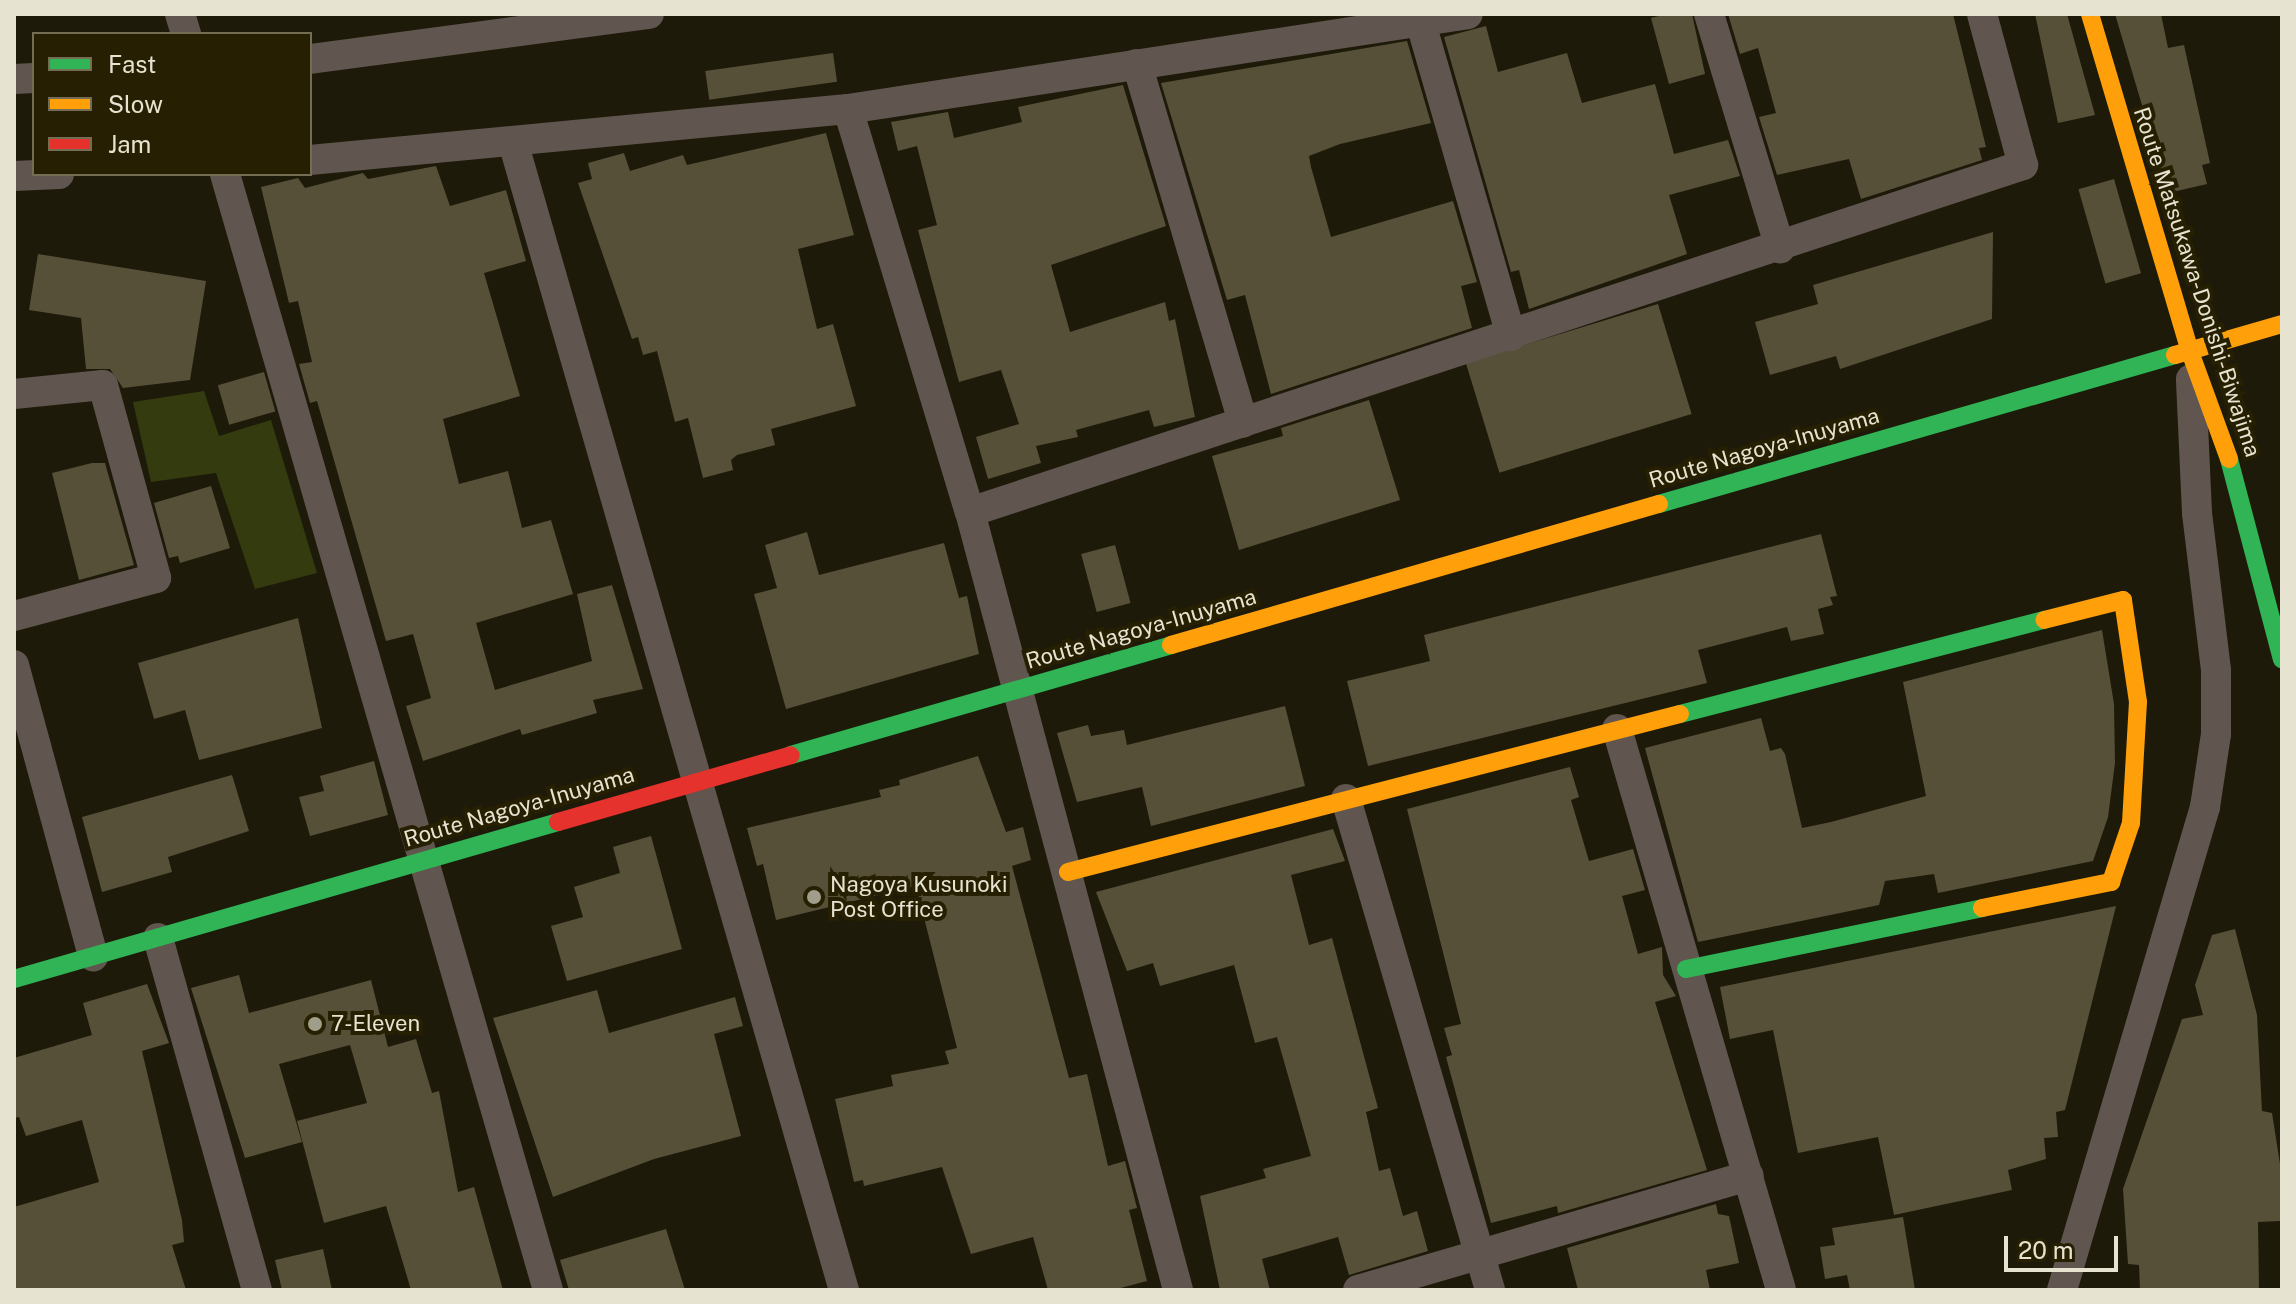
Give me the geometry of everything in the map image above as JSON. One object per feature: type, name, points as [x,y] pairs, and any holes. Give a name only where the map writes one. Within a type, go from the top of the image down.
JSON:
[{"type":"main road","name":"Route Matsukawa-Donishi-Biwajima","points":[[2090,14],[2189,349],[2245,503],[2282,659]]},
{"type":"main road","name":"Route Nagoya-Inuyama","points":[[14,979],[2282,324]]},
{"type":"main road","points":[[1068,872],[2123,600],[2138,702],[2139,764],[2131,823],[2111,882],[1686,969]]},
{"type":"street","points":[[312,59],[498,23],[649,14]]},
{"type":"street","points":[[312,160],[848,109],[1468,14]]},
{"type":"street","points":[[1709,14],[1780,248]]},
{"type":"street","points":[[970,512],[1780,248],[2023,165],[1982,14]]},
{"type":"street","points":[[1420,20],[1511,336]]},
{"type":"street","points":[[1137,64],[1243,423]]},
{"type":"street","points":[[848,109],[970,512],[1178,1290]]},
{"type":"street","points":[[513,142],[844,1290]]},
{"type":"street","points":[[226,176],[548,1290]]},
{"type":"street","points":[[2062,1290],[2205,807],[2216,734],[2216,670],[2197,513],[2189,349]]},
{"type":"street","points":[[14,394],[103,385],[156,578],[14,616]]},
{"type":"street","points":[[14,665],[93,956]]},
{"type":"street","points":[[1617,729],[1781,1290]]},
{"type":"street","points":[[1346,799],[1490,1290]]},
{"type":"street","points":[[158,938],[257,1290]]},
{"type":"street","points":[[1358,1290],[1749,1176]]},
{"type":"green space","points":[[204,391],[219,436],[271,420],[317,573],[255,589],[216,473],[151,482],[133,402]]},
{"type":"building","points":[[1667,14],[1692,14],[1705,74],[1669,84],[1651,18]]},
{"type":"building","points":[[1728,14],[1953,14],[1986,147],[1979,148],[1982,160],[1861,199],[1849,159],[1777,175],[1759,117],[1776,113],[1758,48],[1740,54]]},
{"type":"building","points":[[2035,14],[2067,14],[2095,115],[2058,123]]},
{"type":"building","points":[[2115,14],[2161,14],[2168,48],[2184,45],[2210,163],[2202,165],[2207,184],[2168,193]]},
{"type":"building","points":[[1486,26],[1498,72],[1567,53],[1582,103],[1655,84],[1674,154],[1728,140],[1740,176],[1669,195],[1687,254],[1529,309],[1519,270],[1511,272],[1444,37]]},
{"type":"building","points":[[1407,41],[1431,123],[1340,144],[1309,156],[1311,167],[1331,237],[1453,201],[1477,282],[1461,286],[1472,328],[1271,394],[1245,295],[1227,300],[1161,83]]},
{"type":"building","points":[[833,53],[837,82],[709,100],[705,71]]},
{"type":"building","points":[[1123,85],[1166,226],[1051,265],[1070,332],[1165,302],[1169,321],[1175,319],[1195,417],[1154,427],[1149,410],[1076,430],[1078,437],[1036,446],[1041,463],[988,479],[976,437],[1019,424],[1001,370],[959,382],[918,230],[937,225],[917,146],[898,151],[891,122],[948,112],[954,138],[1022,122],[1018,107]]},
{"type":"building","points":[[826,133],[854,235],[798,249],[817,329],[833,324],[856,406],[771,429],[775,445],[737,455],[731,460],[733,470],[703,478],[688,418],[675,422],[657,351],[643,355],[638,337],[632,339],[578,183],[592,179],[588,163],[624,153],[630,171],[683,155],[687,165]]},
{"type":"building","points":[[436,166],[450,206],[506,190],[526,261],[484,273],[520,396],[443,419],[459,484],[508,471],[522,528],[551,520],[573,594],[476,623],[495,690],[592,661],[577,594],[612,585],[643,689],[593,700],[597,713],[522,735],[520,729],[423,761],[406,706],[431,698],[413,634],[386,641],[317,401],[310,403],[299,364],[312,362],[298,301],[289,303],[261,187],[298,178],[305,188],[363,173],[368,179]]},
{"type":"building","points":[[2114,179],[2141,273],[2105,283],[2078,189]]},
{"type":"building","points":[[1993,232],[1992,319],[1840,369],[1836,356],[1770,375],[1755,322],[1818,304],[1813,285]]},
{"type":"building","points":[[38,254],[206,281],[190,380],[123,388],[110,369],[86,369],[81,318],[29,310]]},
{"type":"building","points":[[1658,304],[1692,414],[1499,473],[1466,363]]},
{"type":"building","points":[[264,372],[275,411],[229,425],[218,385]]},
{"type":"building","points":[[1369,400],[1400,500],[1239,550],[1212,456],[1283,436],[1281,428]]},
{"type":"building","points":[[92,463],[105,463],[134,565],[79,580],[52,473]]},
{"type":"building","points":[[211,486],[230,548],[180,563],[178,556],[169,558],[154,503]]},
{"type":"building","points":[[807,532],[819,575],[944,543],[959,598],[967,596],[979,654],[786,709],[754,594],[777,588],[765,545]]},
{"type":"building","points":[[1821,534],[1837,596],[1830,597],[1833,605],[1818,609],[1824,634],[1791,641],[1787,627],[1698,650],[1707,683],[1368,766],[1347,681],[1430,661],[1424,635]]},
{"type":"building","points":[[1115,545],[1131,603],[1097,612],[1081,554]]},
{"type":"building","points":[[298,618],[322,728],[199,760],[185,710],[154,719],[138,663]]},
{"type":"building","points":[[2102,630],[2114,704],[2115,763],[2108,817],[2093,861],[1938,893],[1934,874],[1885,881],[1879,905],[1698,942],[1645,748],[1761,718],[1770,751],[1781,748],[1785,754],[1802,828],[1831,822],[1926,796],[1903,682]]},
{"type":"building","points":[[1285,706],[1305,786],[1151,826],[1142,787],[1077,802],[1057,733],[1088,725],[1091,736],[1124,730],[1127,745]]},
{"type":"building","points":[[978,756],[1006,832],[1023,827],[1031,860],[1012,866],[1069,1078],[1087,1074],[1108,1166],[1125,1161],[1137,1208],[1129,1210],[1147,1281],[1113,1290],[1048,1290],[1033,1237],[971,1254],[942,1167],[864,1186],[863,1180],[854,1182],[835,1099],[893,1086],[891,1075],[949,1064],[945,1051],[957,1048],[916,886],[776,920],[763,864],[757,866],[747,828],[881,797],[879,790],[900,785],[899,780]]},
{"type":"building","points":[[374,761],[388,815],[310,836],[299,797],[324,791],[320,776]]},
{"type":"building","points":[[1570,767],[1579,797],[1571,800],[1589,861],[1633,849],[1645,890],[1622,896],[1638,954],[1662,947],[1663,975],[1676,996],[1655,1002],[1707,1170],[1558,1213],[1557,1206],[1491,1223],[1446,1057],[1452,1055],[1444,1028],[1461,1024],[1407,809]]},
{"type":"building","points":[[232,775],[249,831],[168,857],[172,872],[102,892],[82,817]]},
{"type":"building","points":[[1333,829],[1345,861],[1291,875],[1309,945],[1332,938],[1378,1108],[1366,1112],[1379,1171],[1390,1168],[1403,1216],[1417,1211],[1428,1251],[1349,1275],[1338,1237],[1262,1259],[1270,1290],[1220,1290],[1200,1196],[1266,1178],[1263,1169],[1311,1156],[1277,1037],[1255,1043],[1234,965],[1160,986],[1153,963],[1127,971],[1096,892]]},
{"type":"building","points":[[651,836],[682,949],[567,981],[551,926],[583,917],[574,887],[620,873],[613,847]]},
{"type":"building","points":[[2116,906],[2065,1110],[2056,1112],[2058,1137],[2044,1138],[2046,1159],[2008,1170],[2012,1190],[1894,1215],[1878,1137],[1798,1153],[1773,1030],[1730,1039],[1720,987]]},
{"type":"building","points":[[2235,929],[2257,1015],[2262,1111],[2272,1113],[2280,1164],[2280,1221],[2258,1222],[2259,1290],[2140,1290],[2139,1265],[2128,1264],[2123,1189],[2182,1019],[2203,1015],[2195,985],[2212,935]]},
{"type":"building","points":[[239,975],[249,1013],[371,980],[388,1047],[416,1039],[432,1093],[439,1091],[458,1192],[474,1187],[503,1290],[411,1290],[386,1206],[324,1223],[297,1121],[367,1103],[350,1045],[279,1064],[302,1142],[245,1158],[191,988]]},
{"type":"building","points":[[147,984],[169,1043],[142,1051],[182,1220],[184,1242],[172,1245],[186,1290],[14,1290],[14,1207],[99,1182],[82,1120],[26,1136],[19,1117],[14,1118],[14,1058],[92,1035],[83,1003]]},
{"type":"building","points":[[597,990],[609,1033],[735,997],[743,1026],[714,1034],[741,1136],[654,1159],[553,1197],[493,1018]]},
{"type":"building","points":[[1716,1204],[1718,1214],[1729,1216],[1739,1263],[1706,1270],[1710,1290],[1578,1290],[1567,1248]]},
{"type":"building","points":[[1903,1217],[1915,1290],[1850,1290],[1847,1275],[1825,1279],[1820,1247],[1835,1245],[1832,1228]]},
{"type":"building","points":[[666,1229],[685,1290],[569,1290],[560,1260]]},
{"type":"building","points":[[323,1249],[332,1290],[282,1290],[275,1260]]},
{"type":"traffic: fast","points":[[1659,504],[2175,355]]},
{"type":"traffic: fast","points":[[2229,459],[2282,659]]},
{"type":"traffic: fast","points":[[1680,714],[2044,620]]},
{"type":"traffic: fast","points":[[791,755],[1171,645]]},
{"type":"traffic: fast","points":[[14,979],[558,822]]},
{"type":"traffic: fast","points":[[1686,969],[1982,908]]},
{"type":"traffic: slow","points":[[2090,14],[2189,349],[2229,459]]},
{"type":"traffic: slow","points":[[2175,355],[2282,324]]},
{"type":"traffic: slow","points":[[1171,645],[1659,504]]},
{"type":"traffic: slow","points":[[1982,908],[2111,882],[2131,823],[2138,702],[2123,600],[2044,620]]},
{"type":"traffic: slow","points":[[1068,872],[1680,714]]},
{"type":"traffic: jam","points":[[558,822],[791,755]]},
{"type":"place","name":"Nagoya Kusunoki Post Office","points":[[814,897]]},
{"type":"place","name":"7-Eleven","points":[[315,1024]]}]
